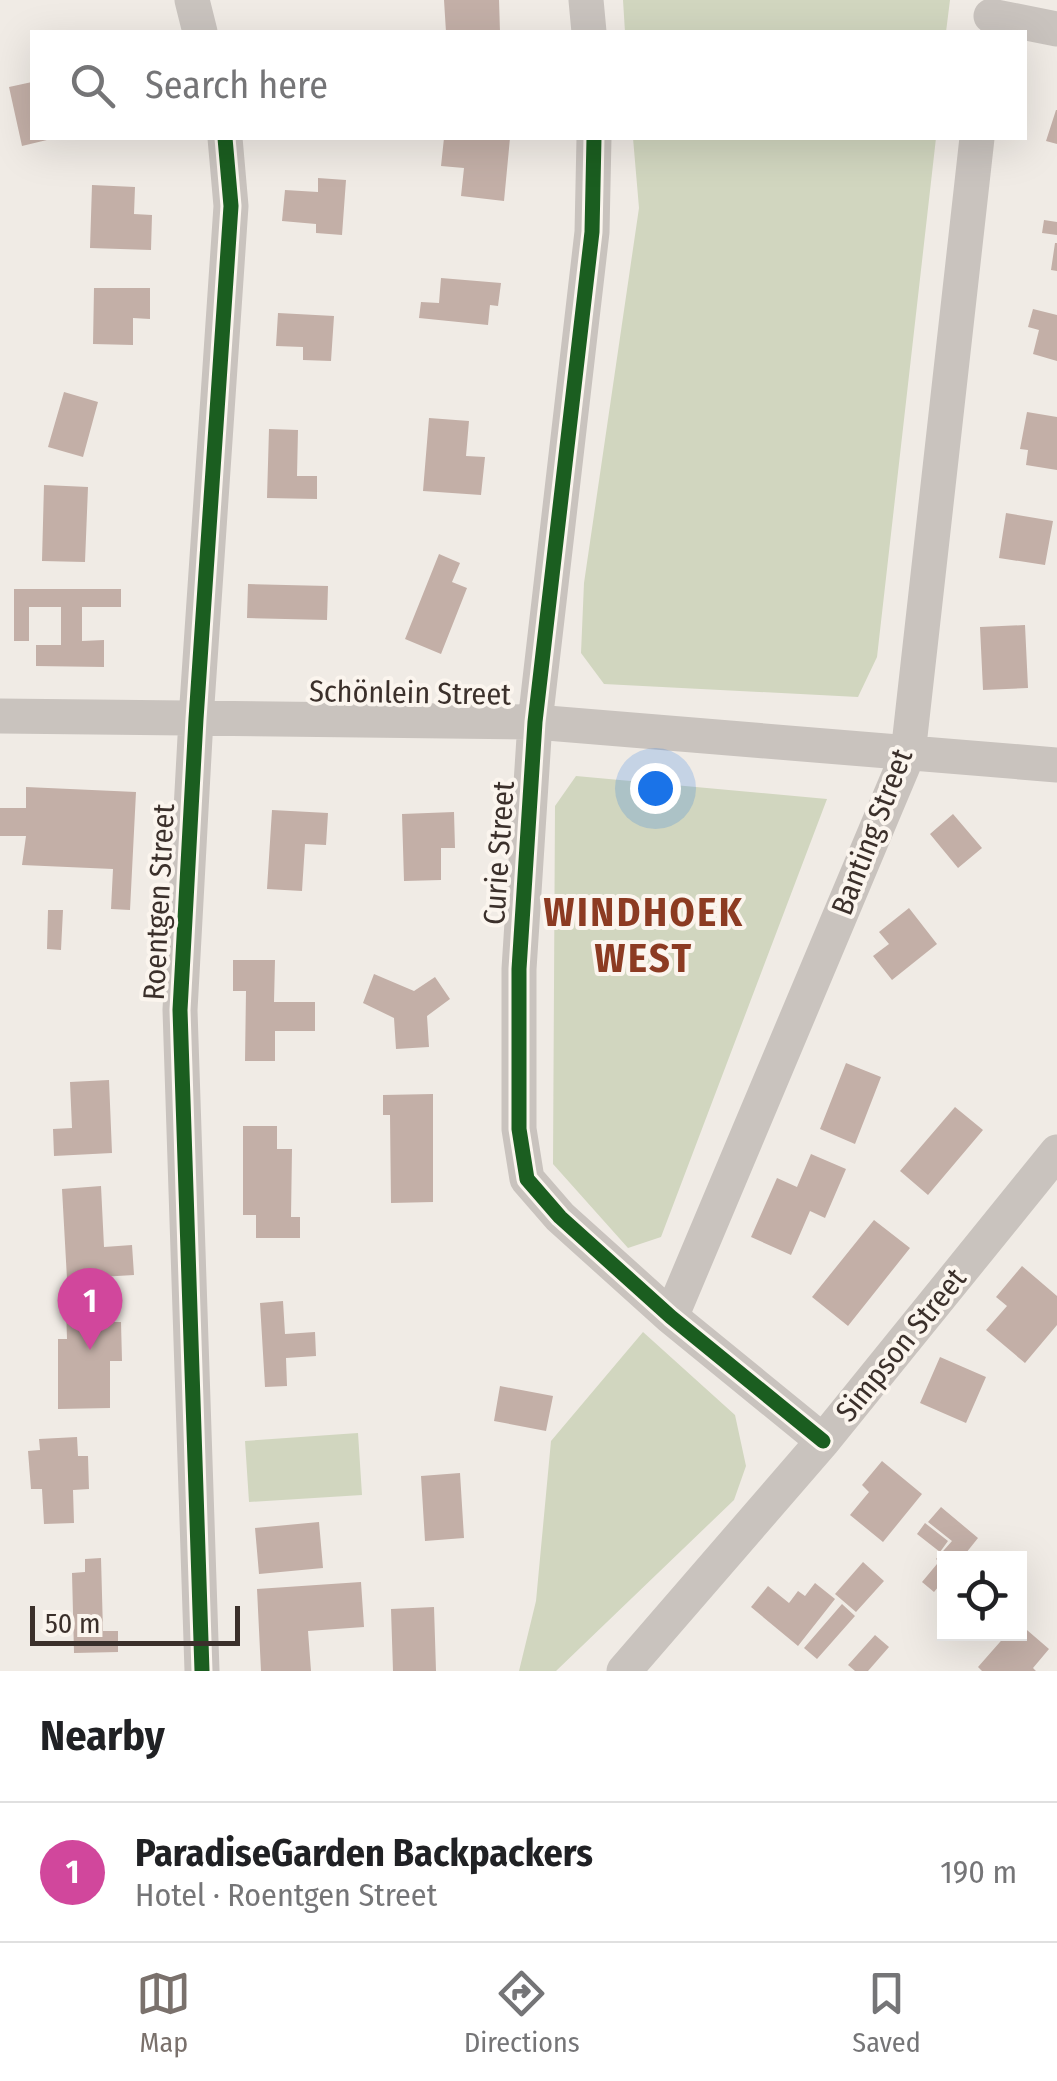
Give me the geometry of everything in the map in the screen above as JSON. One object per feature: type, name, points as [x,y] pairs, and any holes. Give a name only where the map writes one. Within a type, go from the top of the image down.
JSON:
[{"type":"street","points":[[192,0],[200,30]]},
{"type":"street","points":[[586,0],[589,30]]},
{"type":"street","points":[[991,16],[1057,29]]},
{"type":"street","name":"Roentgen Street","points":[[202,1671],[180,1010],[231,206],[225,140]]},
{"type":"street","name":"Curie Street","points":[[594,140],[592,232],[535,722],[519,969],[519,1129],[526,1179],[560,1217],[671,1318],[822,1441]]},
{"type":"street","name":"Banting Street","points":[[671,1318],[908,754],[977,140]]},
{"type":"street","name":"Schönlein Street","points":[[0,716],[535,722],[1057,765]]},
{"type":"street","name":"Simpson Street","points":[[624,1671],[822,1441],[1057,1152]]},
{"type":"green space","points":[[623,0],[950,0],[946,30],[625,30]]},
{"type":"green space","points":[[633,140],[936,140],[877,657],[858,697],[604,684],[581,653],[584,583],[639,208]]},
{"type":"green space","points":[[576,776],[827,799],[661,1237],[628,1248],[553,1164],[555,806]]},
{"type":"green space","points":[[643,1332],[735,1415],[746,1466],[734,1500],[556,1671],[519,1671],[536,1601],[551,1441]]},
{"type":"green space","points":[[358,1433],[362,1495],[249,1502],[245,1441]]},
{"type":"building","points":[[444,0],[499,0],[500,30],[446,30]]},
{"type":"building","points":[[30,82],[30,140],[47,140],[22,146],[9,87]]},
{"type":"building","points":[[1057,110],[1057,144],[1046,141]]},
{"type":"building","points":[[444,140],[510,140],[504,201],[461,196],[464,168],[441,166]]},
{"type":"building","points":[[318,178],[346,180],[342,235],[316,233],[316,224],[282,221],[285,190],[318,192]]},
{"type":"building","points":[[92,185],[135,187],[134,214],[152,215],[151,250],[90,248]]},
{"type":"building","points":[[1044,220],[1057,222],[1057,235],[1042,233]]},
{"type":"building","points":[[1057,243],[1057,271],[1051,270]]},
{"type":"building","points":[[441,278],[501,283],[498,306],[490,305],[488,325],[419,318],[421,302],[439,303]]},
{"type":"building","points":[[94,288],[150,288],[150,319],[133,318],[133,345],[93,344]]},
{"type":"building","points":[[1033,309],[1057,315],[1057,361],[1033,354],[1039,330],[1028,327]]},
{"type":"building","points":[[278,313],[334,316],[331,361],[303,360],[303,347],[276,346]]},
{"type":"building","points":[[64,392],[98,402],[83,457],[48,447]]},
{"type":"building","points":[[1027,412],[1057,417],[1057,470],[1026,465],[1028,450],[1020,449]]},
{"type":"building","points":[[429,418],[469,421],[466,456],[485,457],[481,495],[423,491]]},
{"type":"building","points":[[269,429],[298,430],[297,476],[317,476],[317,499],[267,498]]},
{"type":"building","points":[[44,485],[88,487],[85,562],[42,561]]},
{"type":"building","points":[[1006,513],[1053,521],[1045,565],[999,558]]},
{"type":"building","points":[[439,554],[460,563],[452,582],[467,588],[441,654],[405,639]]},
{"type":"building","points":[[248,584],[328,586],[327,620],[247,618]]},
{"type":"building","points":[[14,589],[121,589],[121,607],[82,607],[82,641],[104,640],[104,667],[36,666],[36,645],[61,645],[61,607],[29,607],[29,641],[14,641]]},
{"type":"building","points":[[1025,625],[1028,688],[983,690],[980,627]]},
{"type":"building","points":[[26,787],[136,792],[130,910],[111,909],[113,869],[22,865],[26,836],[0,836],[0,808],[26,808]]},
{"type":"building","points":[[272,810],[328,813],[326,845],[305,844],[302,891],[267,889]]},
{"type":"building","points":[[454,812],[455,848],[441,848],[441,880],[404,881],[402,814]]},
{"type":"building","points":[[953,814],[982,848],[958,868],[930,834]]},
{"type":"building","points":[[909,908],[937,944],[892,980],[873,956],[889,944],[879,932]]},
{"type":"building","points":[[48,910],[63,910],[61,950],[47,949]]},
{"type":"building","points":[[233,960],[275,960],[274,1002],[315,1002],[315,1031],[275,1031],[275,1061],[245,1061],[246,991],[233,991]]},
{"type":"building","points":[[374,974],[414,991],[435,977],[450,999],[427,1016],[429,1047],[396,1049],[394,1018],[363,1003]]},
{"type":"building","points":[[846,1063],[881,1077],[855,1144],[820,1129]]},
{"type":"building","points":[[109,1080],[112,1153],[54,1156],[53,1129],[72,1128],[70,1082]]},
{"type":"building","points":[[433,1094],[433,1202],[391,1203],[390,1115],[383,1115],[383,1095]]},
{"type":"building","points":[[955,1107],[983,1130],[928,1195],[900,1171]]},
{"type":"building","points":[[243,1126],[277,1126],[277,1149],[292,1149],[291,1217],[300,1217],[300,1238],[256,1238],[256,1215],[243,1215]]},
{"type":"building","points":[[811,1154],[846,1169],[825,1218],[810,1211],[791,1255],[751,1237],[777,1178],[797,1187]]},
{"type":"building","points":[[101,1186],[104,1247],[132,1245],[134,1275],[67,1279],[62,1189]]},
{"type":"building","points":[[874,1220],[910,1248],[848,1326],[812,1297]]},
{"type":"building","points":[[1022,1266],[1057,1296],[1057,1325],[1025,1363],[986,1330],[1007,1306],[996,1297]]},
{"type":"building","points":[[283,1301],[285,1334],[315,1332],[316,1356],[286,1358],[287,1386],[265,1387],[260,1303]]},
{"type":"building","points":[[66,1306],[107,1306],[107,1322],[121,1322],[122,1361],[110,1361],[110,1408],[58,1409],[58,1339],[67,1339]]},
{"type":"building","points":[[940,1357],[986,1377],[966,1423],[920,1403]]},
{"type":"building","points":[[500,1386],[553,1396],[546,1431],[494,1421]]},
{"type":"building","points":[[77,1437],[78,1456],[88,1456],[89,1489],[73,1490],[74,1523],[44,1524],[42,1489],[31,1489],[28,1451],[40,1450],[39,1439]]},
{"type":"building","points":[[882,1461],[922,1494],[883,1542],[850,1515],[869,1492],[862,1485]]},
{"type":"building","points":[[460,1473],[464,1538],[425,1541],[421,1476]]},
{"type":"building","points":[[941,1507],[978,1538],[968,1551],[943,1551],[952,1541],[928,1522]]},
{"type":"building","points":[[319,1522],[323,1568],[259,1574],[255,1528]]},
{"type":"building","points":[[925,1523],[948,1541],[939,1551],[917,1534]]},
{"type":"building","points":[[101,1558],[103,1631],[118,1631],[118,1652],[74,1653],[72,1573],[85,1572],[85,1559]]},
{"type":"building","points":[[863,1562],[884,1581],[856,1612],[835,1594]]},
{"type":"building","points":[[937,1564],[937,1588],[934,1592],[922,1582]]},
{"type":"building","points":[[361,1582],[364,1627],[308,1631],[311,1671],[261,1671],[257,1589]]},
{"type":"building","points":[[815,1583],[835,1599],[798,1646],[751,1607],[768,1586],[789,1603],[798,1591],[805,1596]]},
{"type":"building","points":[[842,1604],[855,1616],[817,1659],[804,1648]]},
{"type":"building","points":[[434,1607],[436,1671],[393,1671],[391,1609]]},
{"type":"building","points":[[1027,1630],[1049,1649],[1033,1668],[1036,1671],[982,1671],[978,1667],[1001,1641],[1027,1641]]},
{"type":"building","points":[[875,1635],[889,1647],[868,1671],[855,1671],[848,1665]]},
{"type":"cycle path","points":[[202,1671],[180,1010],[231,206],[225,140]]},
{"type":"cycle path","points":[[594,140],[592,232],[535,722],[519,969],[519,1129],[527,1179],[560,1217],[671,1317],[823,1441]]},
{"type":"place","name":"ParadiseGarden Backpackers","points":[[90,1350]]},
{"type":"district","name":"WINDHOEK WEST","points":[[644,936]]}]
